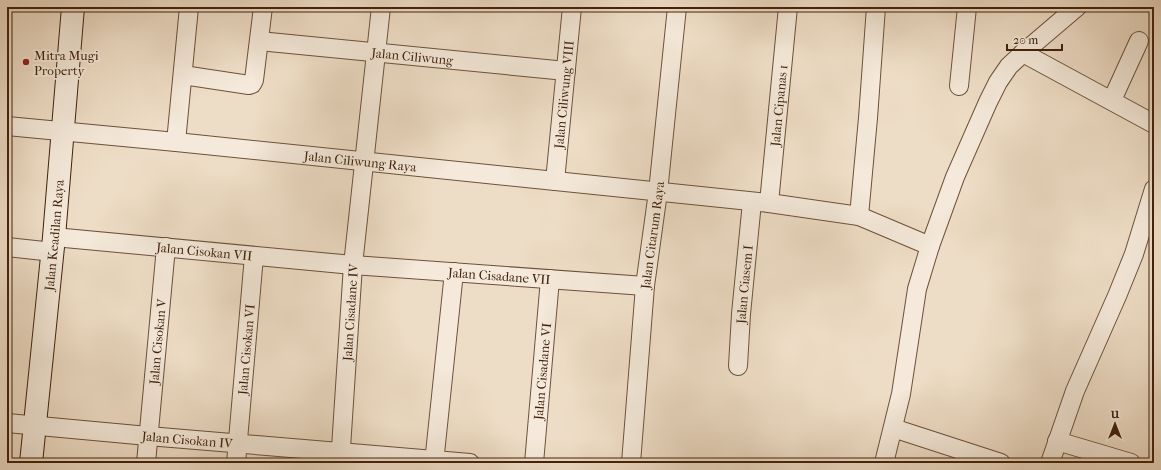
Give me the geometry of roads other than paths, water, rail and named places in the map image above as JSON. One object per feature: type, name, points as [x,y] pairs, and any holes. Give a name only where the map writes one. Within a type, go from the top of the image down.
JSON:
[{"type":"street","name":"Jalan Keadilan Raya","points":[[31,463],[53,244],[73,7]]},
{"type":"street","points":[[176,142],[189,7]]},
{"type":"street","points":[[183,75],[249,85],[252,84],[254,80],[263,7]]},
{"type":"street","name":"Jalan Cisadane IV","points":[[340,458],[354,265],[381,7]]},
{"type":"street","name":"Jalan Ciliwung VIII","points":[[555,181],[572,7]]},
{"type":"street","name":"Jalan Citarum Raya","points":[[631,463],[646,286],[658,192],[677,7]]},
{"type":"street","name":"Jalan Cipanas 1","points":[[761,203],[788,7]]},
{"type":"street","points":[[859,216],[876,7]]},
{"type":"street","points":[[958,86],[967,7]]},
{"type":"street","points":[[884,463],[901,394],[917,289],[930,246],[955,178],[988,102],[998,82],[1009,66],[1077,7]]},
{"type":"street","name":"Jalan Ciliwung","points":[[259,41],[566,71]]},
{"type":"street","points":[[1112,100],[1139,41]]},
{"type":"street","points":[[1023,53],[1154,124]]},
{"type":"street","name":"Jalan Ciliwung Raya","points":[[7,126],[176,142],[761,203],[859,216],[930,246]]},
{"type":"street","points":[[1050,463],[1075,391],[1134,254],[1153,191]]},
{"type":"street","name":"Jalan Ciasem I","points":[[738,366],[741,314],[761,203]]},
{"type":"street","name":"Jalan Cisokan VII","points":[[7,247],[53,244],[166,248],[354,265]]},
{"type":"street","name":"Jalan Cisokan V","points":[[146,463],[166,248]]},
{"type":"street","name":"Jalan Cisokan VI","points":[[236,463],[254,256]]},
{"type":"street","name":"Jalan Cisadane VII","points":[[354,265],[646,286]]},
{"type":"street","points":[[434,462],[454,272]]},
{"type":"street","name":"Jalan Cisadane VI","points":[[534,463],[550,279]]},
{"type":"street","name":"Jalan Cisokan IV","points":[[7,423],[237,443],[340,458],[470,463]]},
{"type":"street","points":[[893,428],[1001,463]]},
{"type":"street","points":[[1057,441],[1130,463]]},
{"type":"place","name":"Mitra Mugi Property","points":[[26,62]]}]
